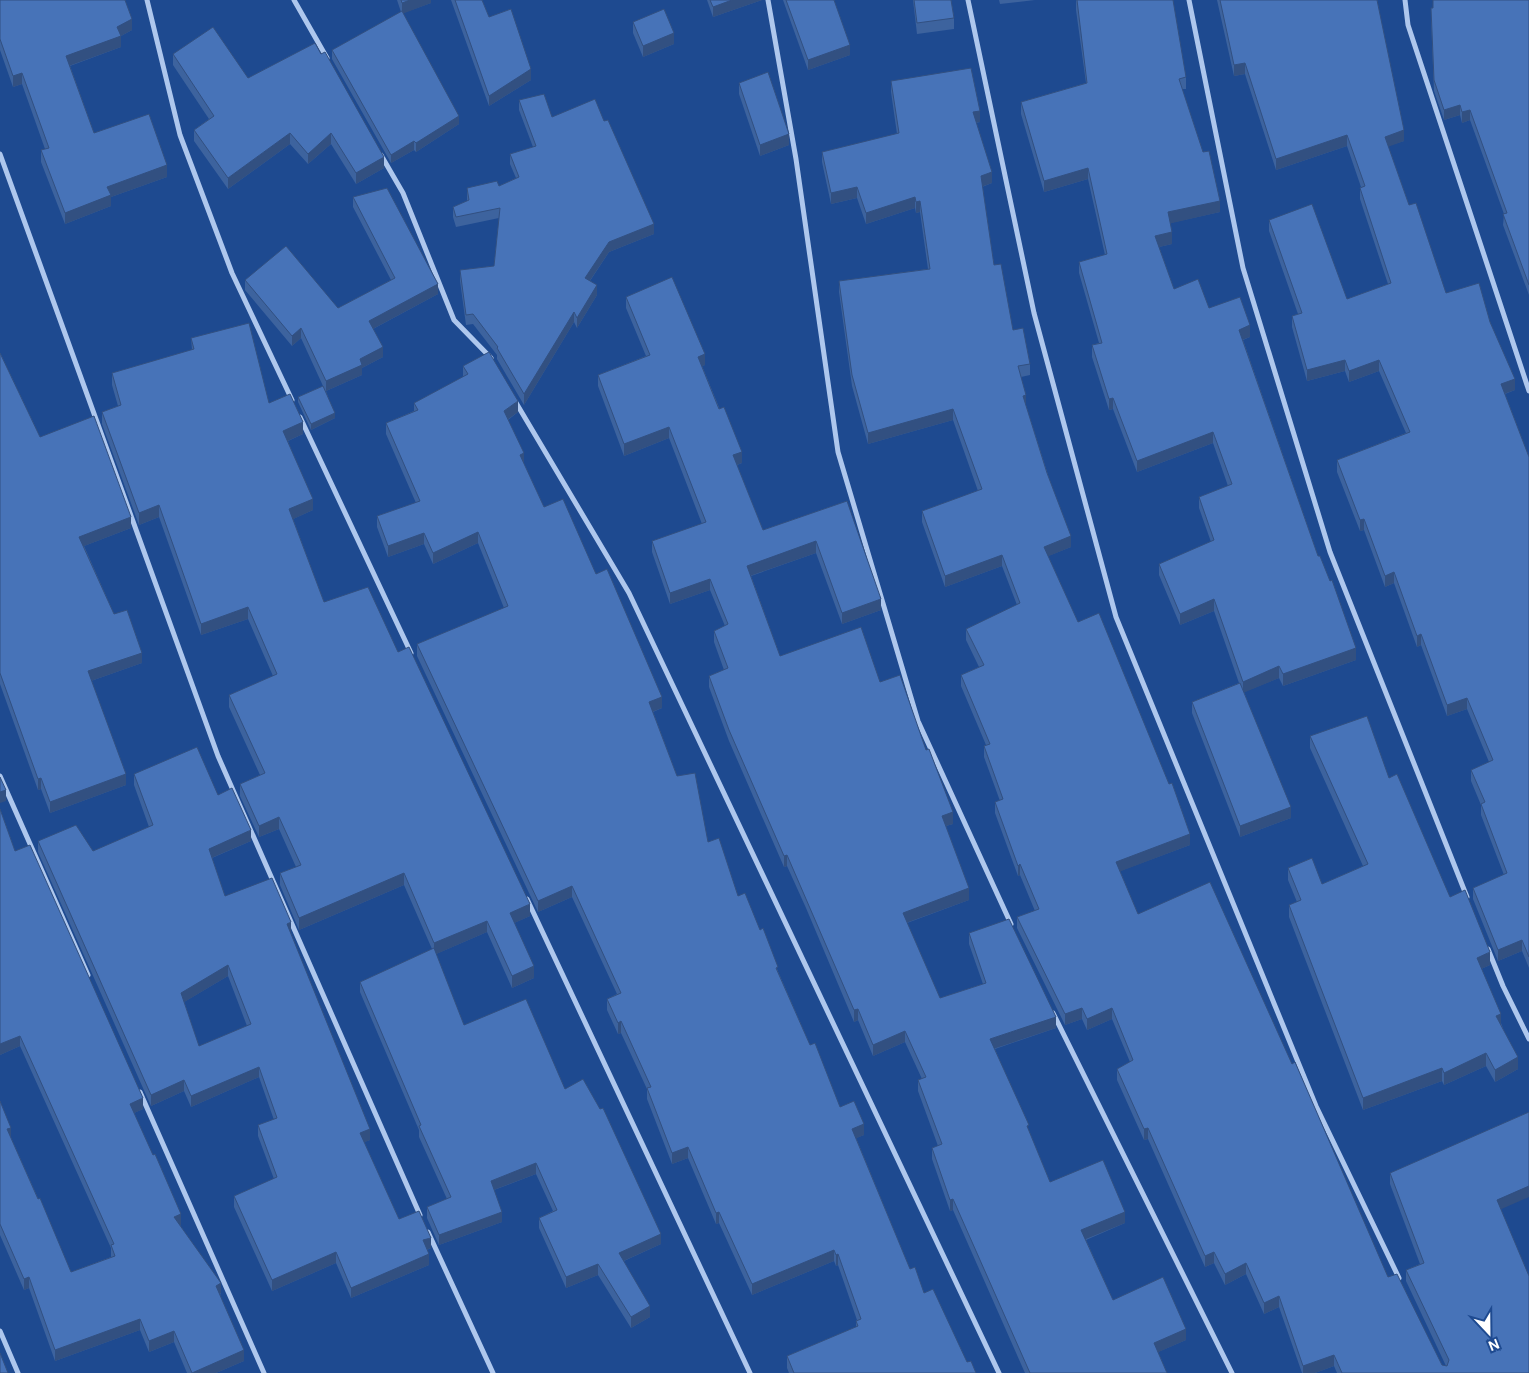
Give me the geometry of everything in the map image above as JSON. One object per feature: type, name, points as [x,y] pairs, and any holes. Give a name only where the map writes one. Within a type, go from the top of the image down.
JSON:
[{"type":"street","points":[[147,0],[180,135],[232,273],[415,661]]},
{"type":"street","points":[[294,0],[332,67]]},
{"type":"street","points":[[768,0],[796,159],[838,452],[918,720],[1014,932]]},
{"type":"street","points":[[968,0],[1034,313],[1116,617],[1316,1106],[1402,1284]]},
{"type":"street","points":[[1189,0],[1242,268],[1330,552],[1470,903]]},
{"type":"street","points":[[1405,0],[1408,25],[1529,392]]},
{"type":"street","points":[[379,151],[403,193],[454,320],[490,356],[494,365]]},
{"type":"street","points":[[0,154],[218,756],[492,1373]]},
{"type":"street","points":[[513,398],[629,593],[999,1373]]},
{"type":"street","points":[[0,776],[92,984]]},
{"type":"street","points":[[525,895],[750,1373]]},
{"type":"street","points":[[1485,940],[1503,986],[1529,1039]]},
{"type":"street","points":[[1048,1003],[1232,1373]]},
{"type":"street","points":[[136,1084],[264,1373]]},
{"type":"street","points":[[0,1331],[18,1373]]},
{"type":"building","points":[[0,0],[125,0],[132,19],[117,27],[121,36],[66,56],[94,133],[149,114],[167,165],[107,187],[111,195],[65,213],[41,150],[49,148],[22,73],[13,76],[0,39]]},
{"type":"building","points":[[455,0],[482,0],[489,17],[511,9],[531,69],[489,96]]},
{"type":"building","points":[[710,0],[732,0],[713,7]]},
{"type":"building","points":[[786,0],[834,0],[850,45],[808,60]]},
{"type":"building","points":[[914,0],[951,0],[954,18],[917,23]]},
{"type":"building","points":[[1077,0],[1173,0],[1186,77],[1179,79],[1203,152],[1209,151],[1220,201],[1168,212],[1172,232],[1155,236],[1174,289],[1198,279],[1209,308],[1240,297],[1250,325],[1239,330],[1318,556],[1320,556],[1330,581],[1332,580],[1356,648],[1283,674],[1279,666],[1243,682],[1214,599],[1180,614],[1159,564],[1214,540],[1199,497],[1232,484],[1213,432],[1137,461],[1113,398],[1109,399],[1092,345],[1102,343],[1079,262],[1107,254],[1088,168],[1044,181],[1021,102],[1087,83]]},
{"type":"building","points":[[1220,0],[1377,0],[1404,130],[1385,137],[1409,205],[1416,203],[1446,293],[1479,283],[1490,322],[1515,379],[1501,384],[1529,457],[1529,957],[1522,940],[1498,950],[1473,888],[1507,873],[1481,804],[1485,802],[1471,770],[1493,760],[1467,698],[1447,705],[1421,634],[1417,636],[1394,572],[1385,576],[1364,519],[1360,520],[1337,460],[1410,432],[1379,360],[1349,371],[1345,360],[1307,370],[1292,316],[1302,313],[1269,220],[1312,204],[1347,299],[1391,283],[1360,188],[1365,186],[1347,135],[1276,159],[1245,63],[1234,65]]},
{"type":"building","points":[[1433,0],[1529,0],[1529,285],[1503,214],[1507,213],[1470,110],[1462,112],[1460,105],[1444,110],[1434,80],[1431,8],[1433,8]]},
{"type":"building","points":[[664,9],[674,33],[643,46],[633,22]]},
{"type":"building","points":[[402,11],[459,116],[416,143],[414,141],[391,155],[332,50]]},
{"type":"building","points":[[213,27],[248,78],[315,43],[321,54],[325,52],[384,157],[356,173],[331,133],[308,154],[290,133],[228,178],[194,130],[214,116],[173,54]]},
{"type":"building","points":[[971,68],[980,111],[973,112],[992,172],[981,176],[994,265],[1001,264],[1013,330],[1023,328],[1030,364],[1018,366],[1026,395],[1023,396],[1047,473],[1071,536],[1044,547],[1078,622],[1099,613],[1169,784],[1172,783],[1190,834],[1116,862],[1138,914],[1210,882],[1292,1064],[1295,1062],[1388,1277],[1397,1274],[1442,1365],[1447,1366],[1449,1360],[1406,1270],[1424,1263],[1390,1173],[1529,1112],[1529,1186],[1497,1200],[1529,1276],[1529,1373],[1342,1373],[1334,1355],[1303,1366],[1279,1296],[1264,1303],[1246,1263],[1225,1274],[1214,1252],[1205,1256],[1148,1128],[1144,1129],[1117,1069],[1133,1060],[1112,1008],[1087,1019],[1082,1008],[1065,1014],[1017,917],[1039,909],[1020,864],[1018,866],[995,802],[1003,799],[984,746],[990,744],[961,675],[984,665],[966,629],[1020,603],[1002,555],[945,576],[922,511],[982,489],[953,409],[868,433],[852,375],[839,281],[930,269],[920,201],[916,202],[915,197],[866,213],[857,187],[831,193],[822,152],[899,133],[891,81]]},
{"type":"building","points":[[768,72],[789,134],[760,145],[739,83]]},
{"type":"building","points":[[544,94],[552,117],[595,99],[604,121],[608,120],[654,224],[609,242],[585,278],[597,285],[577,318],[574,312],[524,394],[498,347],[473,314],[466,315],[460,270],[494,266],[500,208],[456,217],[453,207],[469,200],[467,188],[497,181],[499,186],[519,177],[510,154],[536,146],[519,100]]},
{"type":"building","points":[[387,188],[438,284],[369,321],[383,347],[360,359],[362,365],[326,381],[301,328],[292,336],[245,280],[286,246],[338,308],[395,278],[353,197]]},
{"type":"building","points":[[672,277],[705,354],[698,357],[719,409],[724,407],[742,452],[733,455],[763,530],[847,501],[881,599],[842,613],[816,541],[747,566],[780,656],[861,627],[880,682],[900,675],[926,750],[929,749],[953,812],[942,816],[969,888],[903,913],[940,998],[986,983],[969,933],[1009,919],[1056,1017],[990,1039],[1029,1125],[1027,1126],[1050,1182],[1103,1160],[1125,1212],[1081,1230],[1113,1300],[1163,1277],[1186,1329],[1154,1343],[1167,1373],[1030,1373],[953,1199],[950,1200],[932,1148],[942,1144],[918,1080],[926,1077],[905,1031],[873,1045],[858,1009],[854,1010],[787,855],[784,856],[729,730],[709,676],[728,668],[714,631],[728,624],[710,579],[670,593],[652,541],[706,522],[669,427],[624,444],[598,375],[650,355],[626,297]]},
{"type":"building","points":[[249,323],[269,403],[290,394],[303,422],[283,431],[313,499],[289,509],[324,602],[368,587],[398,652],[409,647],[530,904],[510,913],[534,966],[512,976],[487,921],[434,943],[404,873],[299,918],[280,873],[301,865],[279,817],[259,826],[240,784],[265,773],[229,695],[277,674],[248,607],[201,624],[159,505],[139,513],[102,412],[121,405],[112,373],[194,349],[191,338]]},
{"type":"building","points":[[489,352],[518,401],[504,411],[524,453],[520,455],[544,507],[563,499],[596,574],[607,569],[662,697],[649,702],[677,776],[695,773],[708,842],[719,838],[738,896],[745,893],[760,930],[763,928],[778,967],[776,968],[810,1045],[815,1043],[840,1107],[854,1101],[864,1124],[852,1129],[910,1269],[915,1267],[924,1293],[933,1289],[967,1362],[971,1361],[976,1373],[794,1373],[787,1356],[858,1326],[856,1321],[861,1319],[838,1254],[836,1255],[834,1250],[752,1284],[719,1212],[716,1213],[688,1147],[672,1153],[647,1088],[651,1087],[621,1021],[618,1023],[607,999],[621,993],[572,886],[538,901],[417,644],[508,606],[478,532],[433,553],[424,533],[388,546],[377,516],[420,501],[386,423],[418,410],[414,403],[468,374],[463,366]]},
{"type":"building","points":[[0,353],[40,437],[94,416],[131,517],[79,537],[114,614],[127,610],[142,653],[88,671],[126,774],[50,802],[41,778],[38,779],[0,673]]},
{"type":"building","points":[[323,386],[335,413],[311,424],[298,397]]},
{"type":"building","points":[[1240,683],[1291,807],[1240,826],[1192,702]]},
{"type":"building","points":[[1367,716],[1389,778],[1397,774],[1450,897],[1465,890],[1490,952],[1477,958],[1501,1014],[1496,1016],[1518,1057],[1495,1070],[1486,1053],[1444,1073],[1442,1068],[1363,1098],[1289,905],[1301,900],[1288,868],[1312,858],[1322,884],[1368,864],[1310,736]]},
{"type":"building","points":[[197,747],[218,795],[232,788],[251,830],[209,849],[225,896],[272,878],[291,922],[287,924],[370,1129],[360,1133],[399,1219],[419,1211],[431,1238],[423,1240],[429,1254],[351,1288],[336,1252],[272,1280],[234,1196],[277,1177],[258,1125],[277,1118],[259,1067],[191,1096],[184,1080],[151,1095],[38,841],[76,825],[93,851],[153,825],[134,774]],"holes":[[[228,965],[251,1024],[199,1046],[181,993]]]},
{"type":"building","points":[[0,777],[6,790],[0,792]]},
{"type":"building","points":[[0,809],[15,851],[30,845],[143,1098],[130,1104],[153,1155],[155,1154],[181,1214],[174,1217],[221,1283],[216,1286],[244,1350],[192,1373],[174,1331],[149,1341],[140,1319],[55,1350],[29,1277],[24,1279],[0,1224],[0,1101],[11,1128],[7,1129],[38,1199],[40,1198],[71,1272],[115,1256],[111,1245],[114,1244],[20,1036],[0,1044]]},
{"type":"building","points":[[434,948],[464,1025],[526,999],[565,1089],[583,1079],[600,1109],[603,1108],[661,1234],[619,1253],[650,1306],[631,1317],[598,1264],[566,1277],[539,1218],[557,1210],[536,1163],[491,1181],[502,1212],[439,1235],[427,1207],[451,1197],[419,1126],[421,1125],[360,982]]},
{"type":"building","points":[[0,1353],[8,1373],[0,1373]]}]
